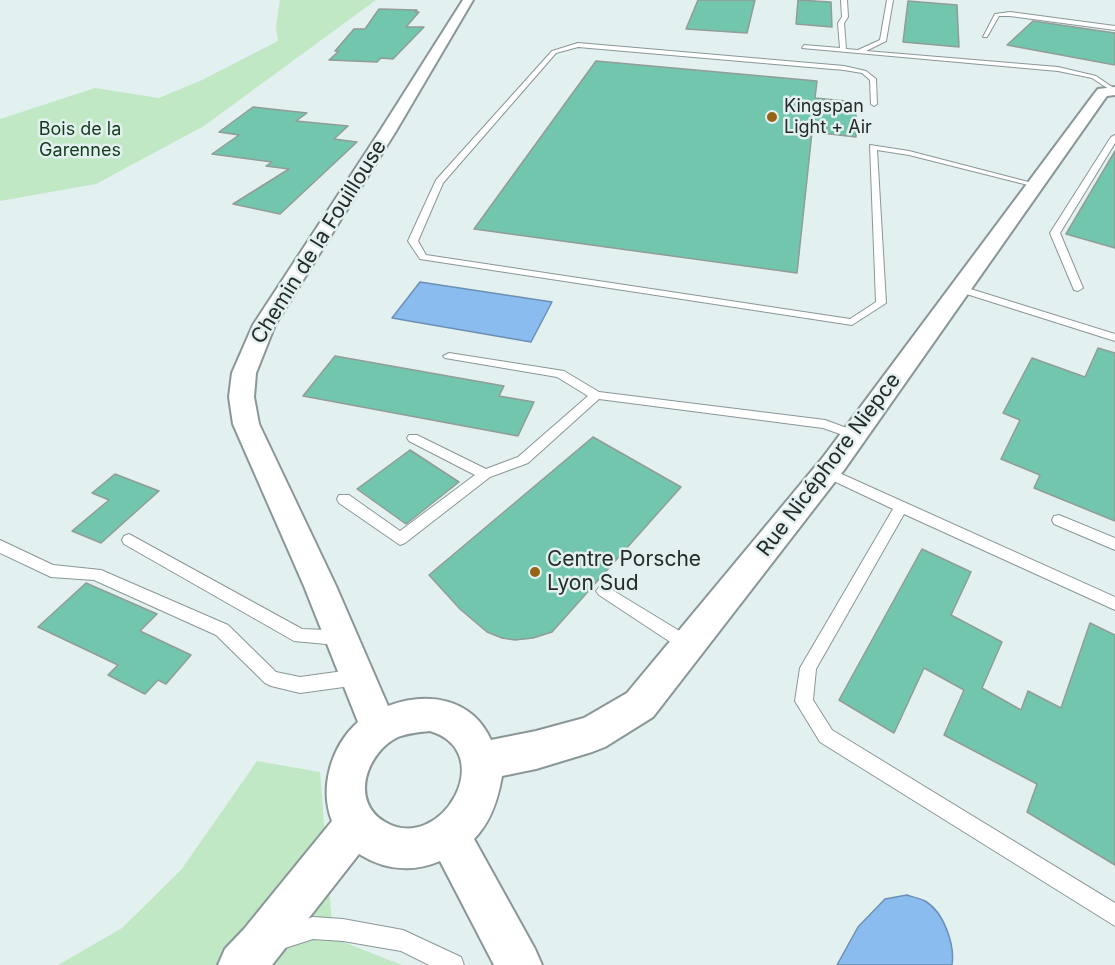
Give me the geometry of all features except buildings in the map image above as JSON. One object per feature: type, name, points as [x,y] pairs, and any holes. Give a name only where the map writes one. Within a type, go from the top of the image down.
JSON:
[{"type":"street","name":"Chemin de la Fouillouse","points":[[379,728],[339,632],[246,424],[239,395],[248,355],[264,325],[388,132],[468,0]]},
{"type":"street","name":"Rue Nicéphore Niepce","points":[[481,761],[536,750],[592,734],[640,705],[690,646],[854,435],[1099,97],[1103,92],[1114,91]]},
{"type":"street","points":[[430,714],[453,722],[472,738],[481,761],[482,781],[476,801],[466,820],[449,836],[424,847],[398,850],[374,842],[356,826],[347,807],[345,785],[351,763],[362,744],[379,728],[403,716],[430,714]]},
{"type":"street","points":[[250,955],[356,826]]},
{"type":"street","points":[[449,836],[519,965]]},
{"type":"lane","points":[[843,51],[841,23],[845,17],[844,0]]},
{"type":"lane","points":[[858,52],[883,41],[890,0]]},
{"type":"lane","points":[[985,36],[997,15],[1010,14],[1115,28]]},
{"type":"lane","points":[[874,104],[873,79],[864,72],[844,68],[578,45],[554,52],[438,182],[413,242],[423,257],[852,322],[881,303],[873,147],[909,153],[1036,185]]},
{"type":"lane","points":[[804,47],[1058,69],[1094,77],[1114,91]]},
{"type":"lane","points":[[1078,288],[1055,233],[1115,137]]},
{"type":"lane","points":[[961,289],[1115,338]]},
{"type":"lane","points":[[449,356],[560,374],[596,395],[825,424],[854,435]]},
{"type":"lane","points":[[344,499],[400,539],[485,474],[523,460],[596,395]]},
{"type":"lane","points":[[413,438],[485,474]]},
{"type":"lane","points":[[826,472],[1115,604]]},
{"type":"lane","points":[[901,507],[808,668],[804,701],[826,736],[1115,915]]},
{"type":"lane","points":[[1059,520],[1115,544]]},
{"type":"lane","points":[[129,540],[300,636],[326,638],[339,632]]},
{"type":"lane","points":[[0,546],[51,571],[96,574],[222,630],[271,678],[300,685],[358,676]]},
{"type":"lane","points":[[604,591],[690,646]]},
{"type":"lane","points":[[250,955],[313,928],[343,930],[404,941],[453,965]]},
{"type":"green space","name":"Bois de la Garennes","points":[[280,0],[376,0],[204,126],[96,184],[0,201],[0,119],[95,88],[159,98],[202,80],[278,41],[276,27]]},
{"type":"green space","points":[[257,761],[320,772],[333,938],[402,965],[58,965],[122,928],[181,870]]},
{"type":"water","points":[[420,282],[552,302],[531,342],[392,318]]},
{"type":"water","points":[[907,895],[925,901],[938,913],[950,939],[952,965],[837,965],[858,927],[885,899]]},
{"type":"place","name":"Kingspan Light + Air","points":[[772,117]]},
{"type":"place","name":"Centre Porsche Lyon Sud","points":[[535,572]]}]
